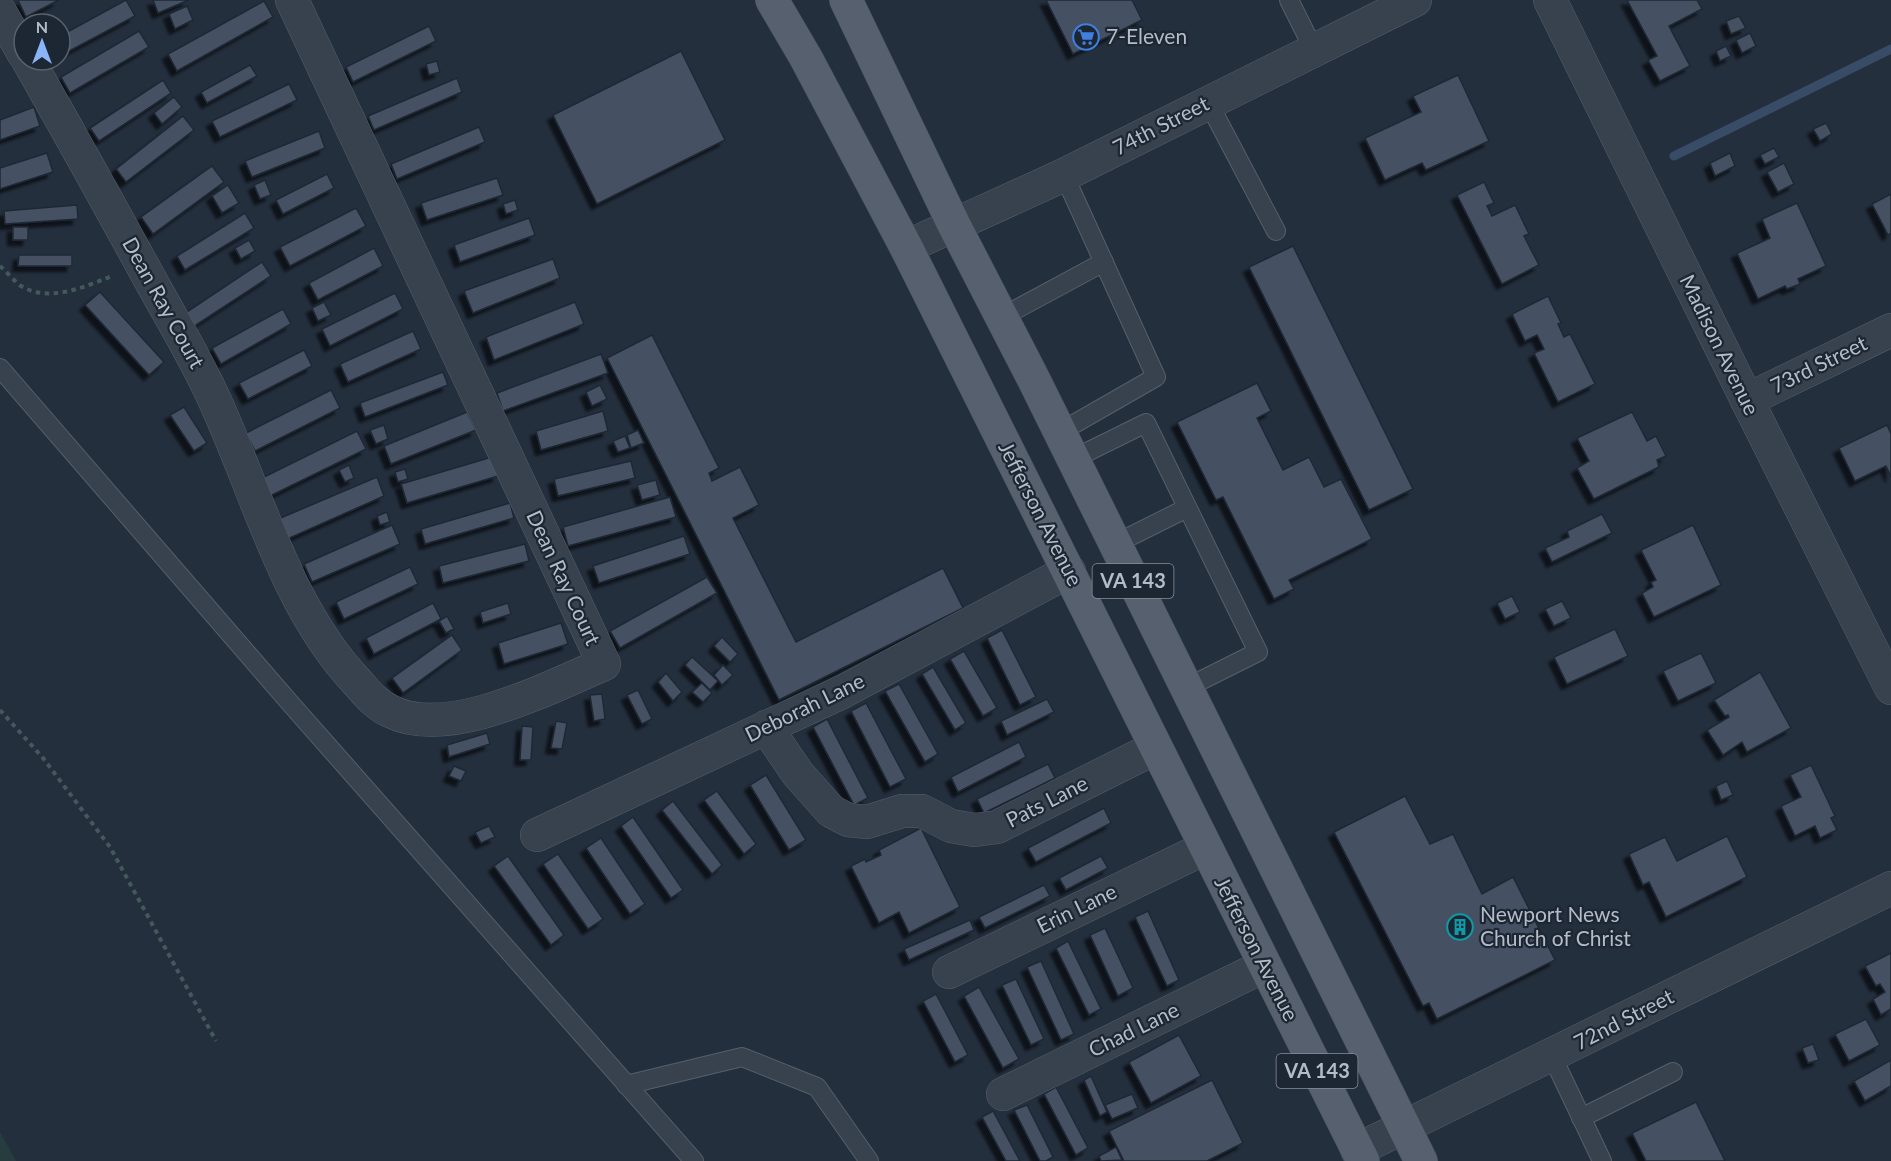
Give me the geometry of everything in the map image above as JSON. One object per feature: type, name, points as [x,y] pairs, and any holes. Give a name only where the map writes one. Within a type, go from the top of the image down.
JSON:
[{"type":"main road","name":"Jefferson Avenue","points":[[772,0],[806,58],[906,247],[1360,1156]]},
{"type":"main road","name":"VA 143","points":[[846,0],[954,225],[1066,445],[1421,1161]]},
{"type":"street","name":"Dean Ray Court","points":[[35,72],[209,386],[281,561],[323,640],[343,668],[376,702],[391,712],[416,720],[441,720],[480,713],[518,701],[604,664],[292,0]]},
{"type":"street","name":"74th Street","points":[[906,247],[1064,175],[1415,0]]},
{"type":"street","name":"Madison Avenue","points":[[1550,0],[1891,688]]},
{"type":"street","points":[[0,12],[12,33]]},
{"type":"street","name":"73rd Street","points":[[1747,400],[1891,330]]},
{"type":"street","name":"Deborah Lane","points":[[537,835],[842,692],[1069,571]]},
{"type":"street","name":"Pats Lane","points":[[766,727],[798,774],[831,811],[848,820],[867,822],[902,811],[922,811],[951,826],[975,830],[998,827],[1155,747]]},
{"type":"street","name":"Erin Lane","points":[[949,972],[1205,848]]},
{"type":"street","name":"72nd Street","points":[[1360,1156],[1405,1128],[1891,888]]},
{"type":"street","name":"Chad Lane","points":[[1003,1094],[1264,966]]},
{"type":"lane","points":[[1289,0],[1314,50]]},
{"type":"lane","points":[[1208,102],[1276,231]]},
{"type":"lane","points":[[1064,175],[1156,377],[1066,445]]},
{"type":"lane","points":[[1002,318],[1104,262]]},
{"type":"lane","points":[[0,368],[694,1161]]},
{"type":"lane","points":[[1066,445],[1146,423],[1258,652],[1186,688]]},
{"type":"lane","points":[[1115,544],[1187,508]]},
{"type":"lane","points":[[1552,1056],[1602,1161]]},
{"type":"lane","points":[[626,1085],[742,1057],[817,1087],[869,1161]]},
{"type":"lane","points":[[1581,1118],[1673,1072]]},
{"type":"path","points":[[0,266],[22,286],[51,295],[90,285],[112,276],[149,277]]},
{"type":"path","points":[[0,710],[43,758],[110,847],[216,1041]]},
{"type":"green space","points":[[0,1132],[16,1161],[0,1161]]},
{"type":"building","points":[[18,0],[59,0],[36,12],[24,12]]},
{"type":"building","points":[[126,0],[135,16],[72,50],[72,29]]},
{"type":"building","points":[[153,0],[189,0],[158,13]]},
{"type":"building","name":"7-Eleven","points":[[1046,0],[1132,0],[1142,20],[1073,54]]},
{"type":"building","points":[[1627,0],[1697,0],[1702,9],[1669,26],[1690,66],[1660,81],[1648,60],[1657,56]]},
{"type":"building","points":[[264,1],[273,17],[177,71],[168,54]]},
{"type":"building","points":[[187,6],[193,20],[175,29],[169,14]]},
{"type":"building","points":[[1739,16],[1746,28],[1731,34],[1726,21]]},
{"type":"building","points":[[429,26],[436,41],[353,82],[346,67]]},
{"type":"building","points":[[139,31],[149,47],[70,93],[61,77]]},
{"type":"building","points":[[1750,33],[1756,46],[1742,53],[1736,40]]},
{"type":"building","points":[[1726,46],[1731,56],[1720,61],[1716,51]]},
{"type":"building","points":[[681,51],[725,140],[597,204],[553,115]]},
{"type":"building","points":[[437,61],[440,72],[429,75],[426,64]]},
{"type":"building","points":[[250,65],[257,76],[207,103],[201,92]]},
{"type":"building","points":[[1458,75],[1489,141],[1426,170],[1422,163],[1385,180],[1365,138],[1421,112],[1413,96]]},
{"type":"building","points":[[457,78],[462,92],[374,130],[368,116]]},
{"type":"building","points":[[163,80],[171,93],[99,141],[90,128]]},
{"type":"building","points":[[289,84],[297,100],[220,137],[212,121]]},
{"type":"building","points":[[174,97],[182,107],[162,124],[154,113]]},
{"type":"building","points":[[34,107],[40,126],[0,140],[0,120]]},
{"type":"building","points":[[183,116],[194,130],[126,182],[116,169]]},
{"type":"building","points":[[1826,123],[1832,134],[1820,141],[1813,129]]},
{"type":"building","points":[[479,127],[485,142],[397,179],[391,164]]},
{"type":"building","points":[[319,131],[325,148],[252,177],[245,161]]},
{"type":"building","points":[[1774,148],[1779,157],[1765,164],[1760,155]]},
{"type":"building","points":[[47,153],[53,172],[0,189],[0,168]]},
{"type":"building","points":[[1730,153],[1735,166],[1715,176],[1710,163]]},
{"type":"building","points":[[1784,163],[1794,184],[1778,192],[1767,172]]},
{"type":"building","points":[[212,166],[224,182],[153,234],[141,217]]},
{"type":"building","points":[[327,174],[334,188],[283,214],[276,200]]},
{"type":"building","points":[[497,178],[503,195],[427,220],[421,203]]},
{"type":"building","points":[[265,180],[271,195],[260,199],[254,185]]},
{"type":"building","points":[[1484,182],[1494,203],[1487,206],[1492,216],[1515,205],[1529,234],[1524,236],[1539,265],[1502,284],[1457,195]]},
{"type":"building","points":[[228,185],[239,203],[222,213],[212,196]]},
{"type":"building","points":[[1891,194],[1891,233],[1888,235],[1872,204]]},
{"type":"building","points":[[515,200],[518,210],[506,214],[503,204]]},
{"type":"building","points":[[1797,203],[1826,266],[1798,279],[1800,284],[1787,289],[1785,286],[1758,299],[1737,253],[1770,238],[1762,219]]},
{"type":"building","points":[[77,205],[78,219],[5,224],[4,211]]},
{"type":"building","points":[[356,208],[366,226],[290,266],[280,247]]},
{"type":"building","points":[[245,213],[254,228],[185,270],[177,256]]},
{"type":"building","points":[[529,218],[535,235],[460,262],[454,245]]},
{"type":"building","points":[[13,227],[28,227],[28,240],[13,240]]},
{"type":"building","points":[[249,240],[255,251],[241,259],[235,248]]},
{"type":"building","points":[[1293,246],[1413,489],[1369,510],[1249,267]]},
{"type":"building","points":[[374,248],[383,266],[318,300],[309,283]]},
{"type":"building","points":[[19,255],[72,255],[72,266],[18,266]]},
{"type":"building","points":[[553,259],[560,278],[473,313],[464,291]]},
{"type":"building","points":[[262,262],[271,276],[193,327],[184,314]]},
{"type":"building","points":[[100,292],[164,362],[149,375],[85,305]]},
{"type":"building","points":[[395,293],[403,309],[330,346],[322,329]]},
{"type":"building","points":[[1548,296],[1561,323],[1558,324],[1564,337],[1570,334],[1595,384],[1558,402],[1534,353],[1544,349],[1537,335],[1525,341],[1512,314]]},
{"type":"building","points":[[324,302],[331,315],[318,321],[312,308]]},
{"type":"building","points":[[575,302],[584,324],[494,360],[486,337]]},
{"type":"building","points":[[283,309],[291,324],[221,364],[212,348]]},
{"type":"building","points":[[413,331],[421,349],[348,382],[340,364]]},
{"type":"building","points":[[652,335],[719,468],[709,473],[712,481],[740,467],[759,505],[733,518],[796,642],[943,568],[963,608],[779,700],[607,358]]},
{"type":"building","points":[[304,350],[312,366],[248,399],[239,383]]},
{"type":"building","points":[[601,354],[608,373],[503,411],[497,393]]},
{"type":"building","points":[[443,372],[448,385],[365,417],[360,403]]},
{"type":"building","points":[[1257,383],[1271,411],[1257,418],[1283,470],[1309,457],[1324,487],[1341,479],[1372,539],[1289,580],[1294,589],[1274,599],[1223,497],[1216,500],[1177,422]]},
{"type":"building","points":[[600,385],[607,399],[592,406],[586,392]]},
{"type":"building","points":[[331,390],[340,408],[255,451],[246,433]]},
{"type":"building","points":[[184,407],[207,443],[194,451],[170,415]]},
{"type":"building","points":[[603,411],[608,431],[541,450],[536,431]]},
{"type":"building","points":[[467,412],[476,430],[391,464],[384,446]]},
{"type":"building","points":[[1632,412],[1647,441],[1656,436],[1666,456],[1657,460],[1659,467],[1594,499],[1577,468],[1589,461],[1577,438]]},
{"type":"building","points":[[384,425],[388,439],[376,444],[370,430]]},
{"type":"building","points":[[1887,425],[1891,434],[1891,477],[1886,466],[1855,481],[1839,448]]},
{"type":"building","points":[[638,430],[644,443],[631,448],[627,435]]},
{"type":"building","points":[[357,431],[366,449],[266,498],[258,480]]},
{"type":"building","points":[[625,436],[630,448],[618,452],[613,441]]},
{"type":"building","points":[[492,457],[498,476],[407,503],[401,484]]},
{"type":"building","points":[[631,461],[635,478],[558,496],[554,479]]},
{"type":"building","points":[[349,465],[354,478],[345,482],[339,470]]},
{"type":"building","points":[[405,469],[408,479],[398,482],[395,472]]},
{"type":"building","points":[[377,477],[384,496],[285,540],[276,520]]},
{"type":"building","points":[[656,480],[660,495],[642,500],[637,485]]},
{"type":"building","points":[[670,497],[676,517],[568,546],[563,527]]},
{"type":"building","points":[[510,503],[514,518],[425,544],[421,529]]},
{"type":"building","points":[[387,512],[390,522],[380,525],[377,516]]},
{"type":"building","points":[[1602,514],[1612,533],[1552,562],[1545,548],[1569,537],[1567,531]]},
{"type":"building","points":[[392,525],[400,544],[312,582],[304,564]]},
{"type":"building","points":[[1693,525],[1721,585],[1654,617],[1642,593],[1653,587],[1651,582],[1656,580],[1641,550]]},
{"type":"building","points":[[684,536],[690,554],[599,583],[593,566]]},
{"type":"building","points":[[525,544],[529,561],[443,583],[439,566]]},
{"type":"building","points":[[410,567],[418,584],[344,619],[336,602]]},
{"type":"building","points":[[707,577],[717,593],[620,648],[610,631]]},
{"type":"building","points":[[1512,596],[1520,612],[1505,619],[1497,603]]},
{"type":"building","points":[[1562,601],[1571,618],[1554,626],[1545,609]]},
{"type":"building","points":[[433,603],[441,619],[374,654],[366,638]]},
{"type":"building","points":[[508,603],[511,614],[483,623],[480,612]]},
{"type":"building","points":[[447,616],[454,629],[446,633],[439,621]]},
{"type":"building","points":[[561,623],[568,644],[504,664],[498,643]]},
{"type":"building","points":[[1615,629],[1628,656],[1567,684],[1554,657]]},
{"type":"building","points":[[1002,630],[1036,697],[1020,705],[987,638]]},
{"type":"building","points":[[452,635],[462,650],[403,693],[392,678]]},
{"type":"building","points":[[722,637],[738,654],[730,662],[714,646]]},
{"type":"building","points":[[964,651],[997,708],[983,716],[950,659]]},
{"type":"building","points":[[1701,653],[1716,683],[1678,701],[1663,671]]},
{"type":"building","points":[[692,657],[718,681],[710,690],[685,665]]},
{"type":"building","points":[[723,665],[733,675],[722,685],[714,675]]},
{"type":"building","points":[[933,667],[966,723],[955,730],[922,674]]},
{"type":"building","points":[[1760,672],[1791,728],[1747,752],[1742,742],[1723,755],[1707,730],[1729,717],[1725,716],[1714,700]]},
{"type":"building","points":[[666,673],[682,692],[673,701],[658,682]]},
{"type":"building","points":[[702,683],[712,693],[703,702],[692,692]]},
{"type":"building","points":[[899,684],[938,754],[925,762],[885,691]]},
{"type":"building","points":[[638,690],[652,719],[642,724],[627,695]]},
{"type":"building","points":[[602,694],[605,719],[594,721],[590,695]]},
{"type":"building","points":[[1047,699],[1054,712],[1007,735],[1001,721]]},
{"type":"building","points":[[866,703],[906,779],[890,787],[851,711]]},
{"type":"building","points":[[827,719],[868,798],[854,805],[813,727]]},
{"type":"building","points":[[556,721],[567,723],[562,749],[551,748]]},
{"type":"building","points":[[522,726],[533,727],[531,760],[520,760]]},
{"type":"building","points":[[487,733],[490,744],[449,757],[447,745]]},
{"type":"building","points":[[1019,742],[1026,757],[958,792],[951,777]]},
{"type":"building","points":[[1048,764],[1055,778],[984,813],[977,799]]},
{"type":"building","points":[[1811,765],[1835,816],[1831,818],[1837,830],[1820,838],[1815,826],[1795,836],[1781,806],[1801,797],[1790,775]]},
{"type":"building","points":[[454,766],[466,771],[461,781],[449,776]]},
{"type":"building","points":[[766,775],[806,840],[789,850],[750,785]]},
{"type":"building","points":[[1727,781],[1733,795],[1721,800],[1716,786]]},
{"type":"building","points":[[717,791],[756,844],[744,854],[704,800]]},
{"type":"building","name":"Newport News Church of Christ","points":[[1405,796],[1430,844],[1453,834],[1482,894],[1513,877],[1555,960],[1437,1019],[1429,1003],[1423,1006],[1334,832]]},
{"type":"building","points":[[673,801],[722,865],[712,874],[662,810]]},
{"type":"building","points":[[1104,808],[1111,823],[1036,862],[1028,848]]},
{"type":"building","points":[[633,817],[683,890],[671,898],[621,826]]},
{"type":"building","points":[[489,826],[495,837],[481,843],[475,832]]},
{"type":"building","points":[[921,828],[960,907],[909,933],[899,912],[879,923],[851,866],[881,855],[879,850]]},
{"type":"building","points":[[1727,836],[1747,877],[1666,917],[1649,882],[1643,885],[1629,854],[1665,837],[1677,861]]},
{"type":"building","points":[[601,838],[645,904],[630,914],[586,848]]},
{"type":"building","points":[[558,854],[603,919],[588,929],[543,864]]},
{"type":"building","points":[[508,856],[564,935],[551,945],[494,866]]},
{"type":"building","points":[[1101,856],[1108,868],[1066,890],[1059,878]]},
{"type":"building","points":[[1044,885],[1050,896],[985,928],[979,917]]},
{"type":"building","points":[[1148,911],[1179,980],[1167,986],[1135,917]]},
{"type":"building","points":[[970,920],[974,930],[909,960],[904,949]]},
{"type":"building","points":[[1105,928],[1133,988],[1118,996],[1090,935]]},
{"type":"building","points":[[1068,941],[1101,1009],[1089,1015],[1056,948]]},
{"type":"building","points":[[1891,953],[1891,1009],[1881,1015],[1873,999],[1885,992],[1880,984],[1876,986],[1865,966]]},
{"type":"building","points":[[1041,961],[1074,1034],[1061,1040],[1027,967]]},
{"type":"building","points":[[1016,979],[1044,1039],[1031,1045],[1002,985]]},
{"type":"building","points":[[979,987],[1019,1059],[1003,1068],[964,996]]},
{"type":"building","points":[[936,994],[968,1055],[955,1062],[923,1001]]},
{"type":"building","points":[[1866,1019],[1880,1045],[1849,1061],[1835,1034]]},
{"type":"building","points":[[1179,1035],[1201,1076],[1151,1103],[1129,1062]]},
{"type":"building","points":[[1813,1044],[1819,1060],[1808,1063],[1802,1048]]},
{"type":"building","points":[[1891,1060],[1891,1086],[1865,1101],[1854,1081]]},
{"type":"building","points":[[1091,1076],[1107,1112],[1100,1116],[1084,1080]]},
{"type":"building","points":[[1212,1080],[1243,1143],[1207,1161],[1124,1161],[1109,1131]]},
{"type":"building","points":[[1056,1087],[1088,1148],[1076,1155],[1044,1094]]},
{"type":"building","points":[[1132,1094],[1138,1108],[1112,1119],[1105,1105]]},
{"type":"building","points":[[1696,1102],[1725,1161],[1646,1161],[1632,1133]]},
{"type":"building","points":[[1027,1105],[1053,1157],[1046,1161],[1040,1161],[1014,1110]]},
{"type":"building","points":[[993,1111],[1020,1161],[1006,1161],[982,1117]]},
{"type":"building","points":[[1116,1147],[1122,1160],[1101,1161],[1099,1156]]},
{"type":"waterway","points":[[1674,156],[1891,49]]},
{"type":"place","name":"7-Eleven","points":[[1086,37]]},
{"type":"place","name":"Newport News Church of Christ","points":[[1460,927]]}]
